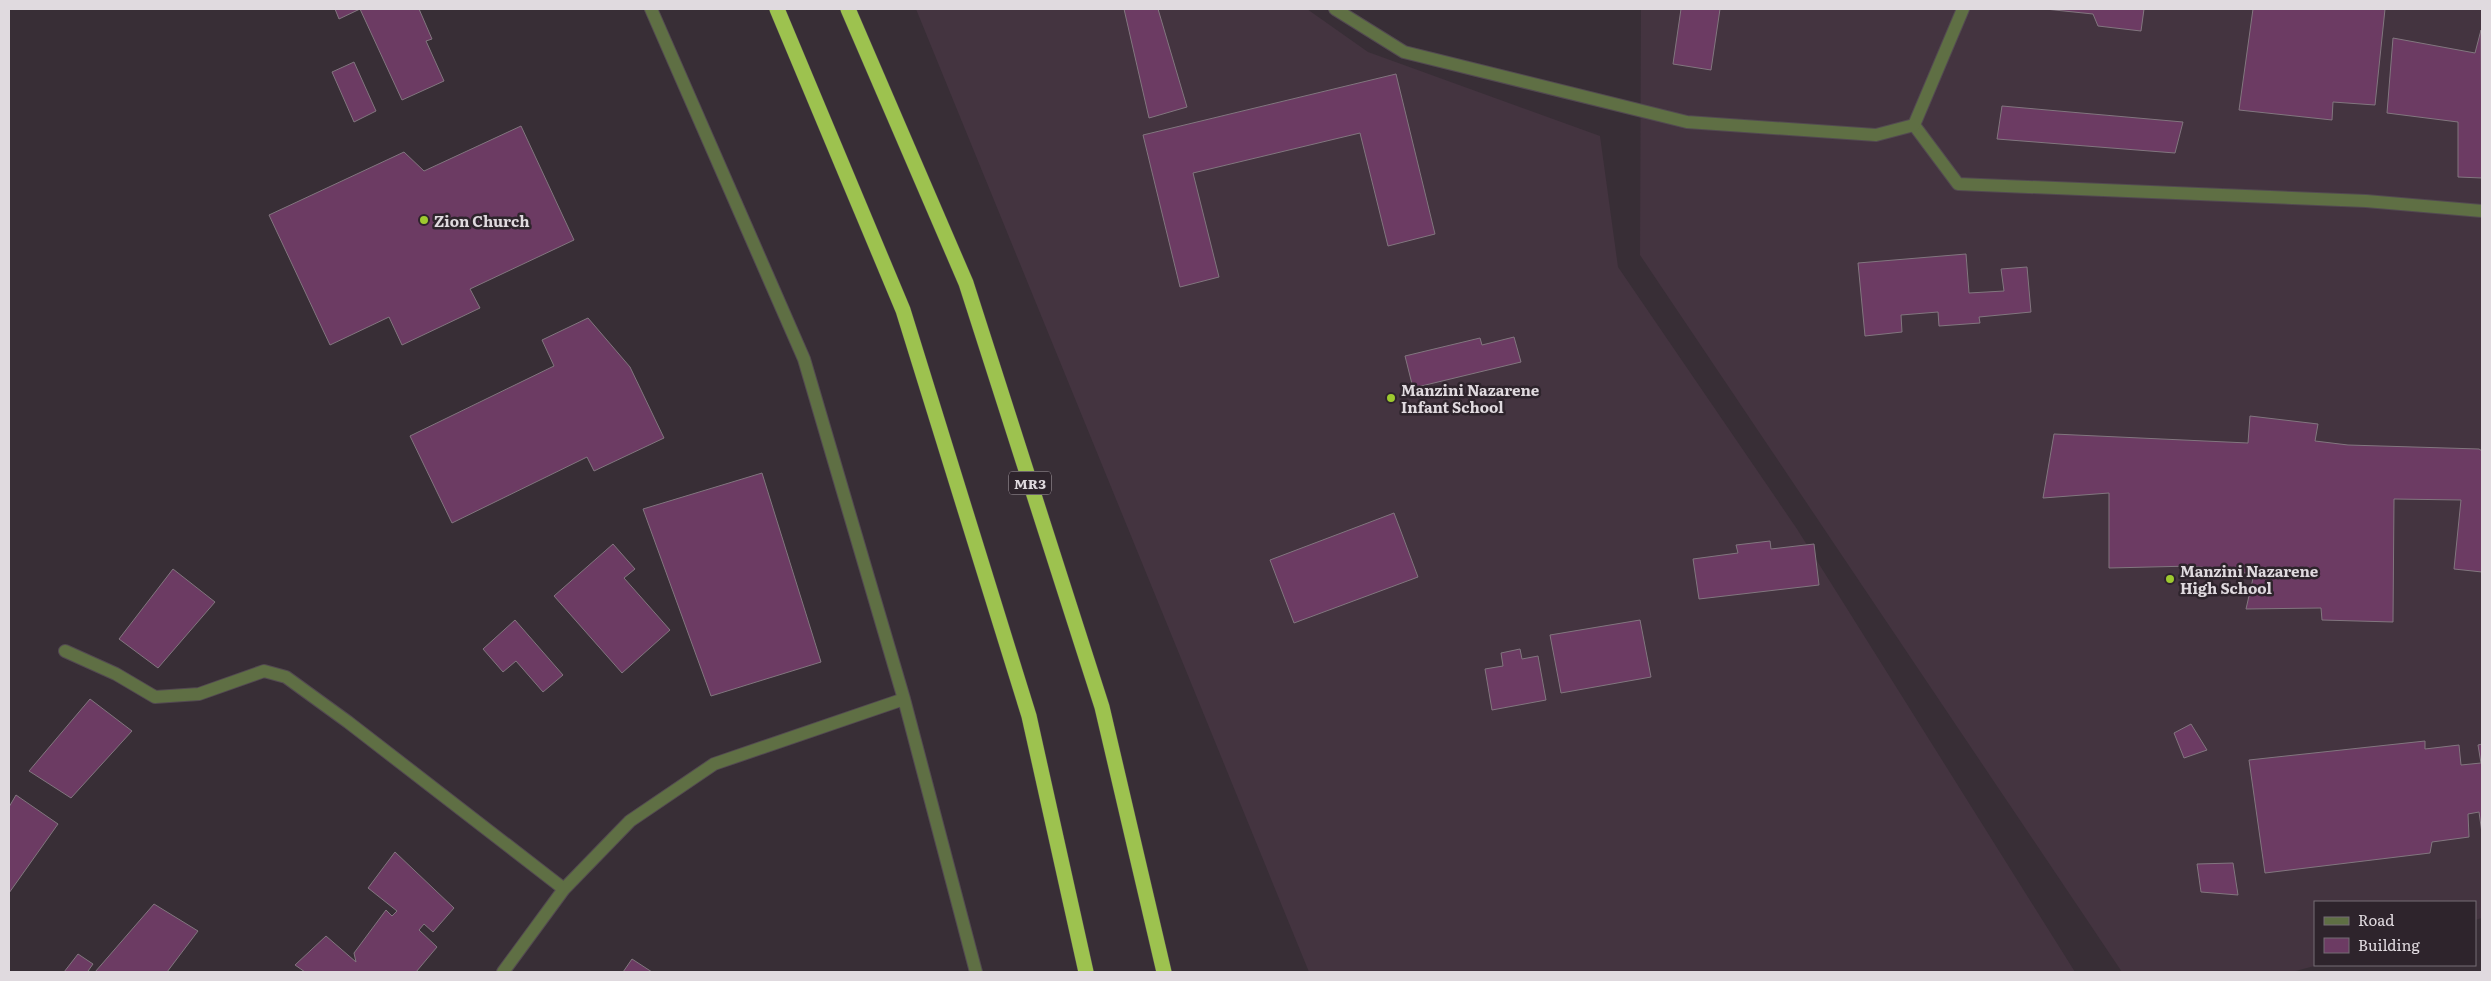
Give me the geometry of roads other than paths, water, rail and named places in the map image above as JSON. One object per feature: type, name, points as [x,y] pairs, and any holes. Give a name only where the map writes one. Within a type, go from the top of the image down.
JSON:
[{"type":"highway","points":[[777,9],[903,310],[1028,716],[1086,972]]},
{"type":"highway","name":"MR3","points":[[848,9],[966,283],[1102,707],[1164,972]]},
{"type":"street","points":[[651,9],[804,359],[904,698],[976,972]]},
{"type":"street","points":[[1335,9],[1404,52],[1687,122],[1876,135],[1914,125]]},
{"type":"street","points":[[1914,125],[1963,9]]},
{"type":"street","points":[[1914,125],[1958,184],[2366,201],[2482,211]]},
{"type":"street","points":[[65,651],[116,674],[155,697],[199,694],[264,671],[286,677],[348,722],[564,889]]},
{"type":"street","points":[[503,972],[564,889],[630,821],[714,764],[904,698]]},
{"type":"place","name":"Zion Church","points":[[424,220]]},
{"type":"place","name":"Manzini Nazarene Infant School","points":[[1391,398]]},
{"type":"place","name":"Manzini Nazarene High School","points":[[2170,579]]}]
